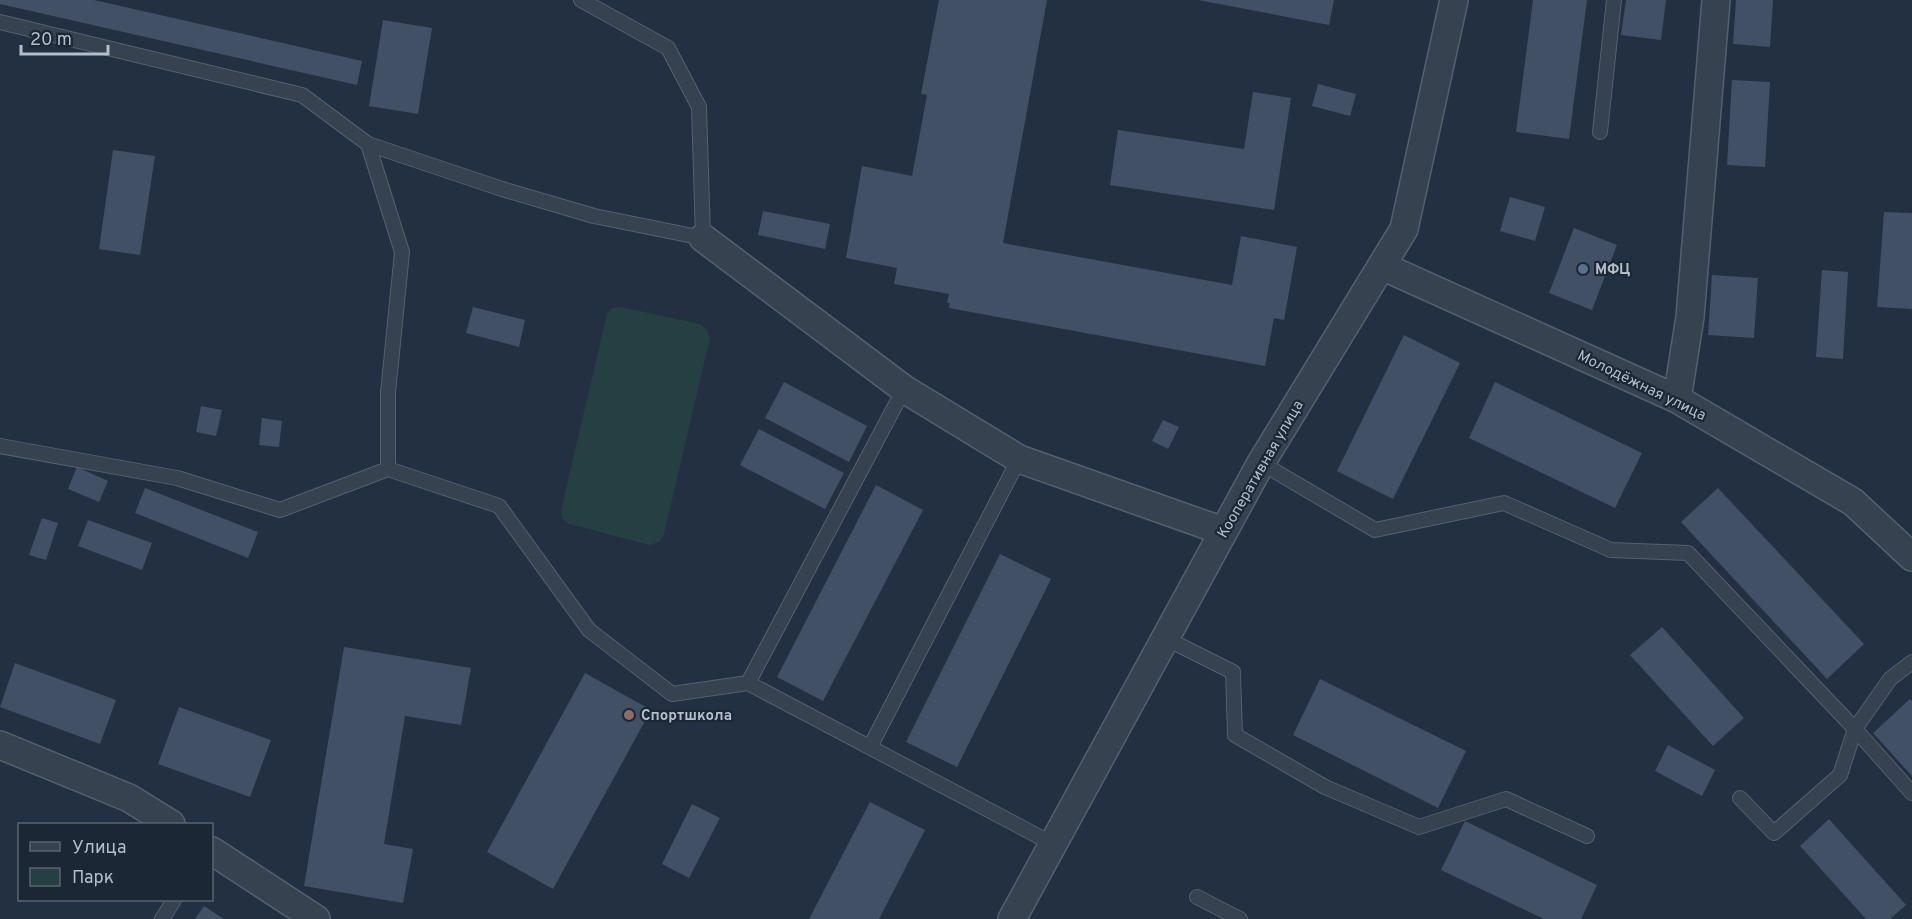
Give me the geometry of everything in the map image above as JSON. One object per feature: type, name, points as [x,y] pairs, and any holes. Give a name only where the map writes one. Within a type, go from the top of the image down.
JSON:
[{"type":"street","name":"Кооперативная улица","points":[[1012,919],[1261,463],[1404,229],[1454,0]]},
{"type":"street","points":[[1677,399],[1690,317],[1716,0]]},
{"type":"street","points":[[703,238],[904,389],[1019,459],[1224,531]]},
{"type":"street","name":"Молодёжная улица","points":[[1382,266],[1677,399],[1853,502],[1912,557]]},
{"type":"street","points":[[0,745],[129,798],[168,823]]},
{"type":"street","points":[[213,852],[316,919]]},
{"type":"lane","points":[[0,22],[302,95],[368,144],[502,189],[594,216],[703,238],[699,107],[668,48],[581,0]]},
{"type":"lane","points":[[1600,132],[1614,0]]},
{"type":"lane","points":[[368,144],[402,252],[388,393],[388,469]]},
{"type":"lane","points":[[748,683],[904,389]]},
{"type":"lane","points":[[0,446],[177,478],[280,510],[388,469],[499,506],[588,630],[672,694],[748,683],[1053,844]]},
{"type":"lane","points":[[870,747],[1019,459]]},
{"type":"lane","points":[[1261,463],[1375,530],[1504,503],[1611,550],[1688,553],[1855,729],[1912,793]]},
{"type":"lane","points":[[1165,638],[1233,672],[1235,735],[1325,787],[1419,827],[1506,799],[1587,836]]},
{"type":"lane","points":[[1740,798],[1774,833],[1840,775],[1855,729],[1890,679],[1912,662]]},
{"type":"lane","points":[[1197,897],[1240,919]]},
{"type":"lane","points":[[162,919],[173,901]]},
{"type":"green space","points":[[621,307],[700,324],[707,330],[710,338],[664,534],[659,542],[650,545],[569,524],[562,518],[561,510],[607,314],[612,308]]},
{"type":"building","points":[[0,0],[94,0],[362,61],[357,85],[0,4]]},
{"type":"building","points":[[939,0],[1047,0],[1003,243],[1232,285],[1241,236],[1297,247],[1284,320],[1274,318],[1265,366],[949,308],[950,303],[947,303],[949,294],[894,284],[897,268],[846,258],[862,166],[912,176],[927,95],[921,94]]},
{"type":"building","points":[[1198,0],[1334,0],[1329,25]]},
{"type":"building","points":[[1533,0],[1587,0],[1569,139],[1516,132]]},
{"type":"building","points":[[1626,0],[1666,0],[1661,40],[1621,35]]},
{"type":"building","points":[[1736,0],[1773,0],[1770,47],[1733,44]]},
{"type":"building","points":[[383,20],[432,28],[418,114],[369,106]]},
{"type":"building","points":[[1732,80],[1770,82],[1765,167],[1727,165]]},
{"type":"building","points":[[1318,84],[1356,94],[1350,116],[1312,106]]},
{"type":"building","points":[[1253,92],[1291,98],[1274,210],[1110,185],[1118,130],[1244,149]]},
{"type":"building","points":[[113,150],[155,156],[140,255],[99,249]]},
{"type":"building","points":[[1510,197],[1545,207],[1535,241],[1500,231]]},
{"type":"building","points":[[763,211],[830,224],[825,249],[758,235]]},
{"type":"building","points":[[1884,212],[1912,213],[1912,309],[1877,307]]},
{"type":"building","name":"МФЦ","points":[[1574,228],[1617,245],[1592,310],[1549,293]]},
{"type":"building","points":[[1822,270],[1848,272],[1843,359],[1816,357]]},
{"type":"building","points":[[1712,275],[1758,278],[1754,338],[1708,335]]},
{"type":"building","points":[[473,307],[525,320],[519,347],[466,333]]},
{"type":"building","points":[[1404,335],[1460,363],[1393,499],[1337,471]]},
{"type":"building","points":[[784,382],[867,426],[849,462],[765,418]]},
{"type":"building","points":[[1495,382],[1642,453],[1615,508],[1469,438]]},
{"type":"building","points":[[201,406],[222,410],[216,436],[196,432]]},
{"type":"building","points":[[262,418],[282,421],[279,447],[259,445]]},
{"type":"building","points":[[1163,420],[1179,427],[1168,449],[1152,441]]},
{"type":"building","points":[[759,429],[844,473],[825,509],[740,465]]},
{"type":"building","points":[[77,467],[108,481],[99,502],[68,489]]},
{"type":"building","points":[[876,485],[923,510],[823,701],[777,677]]},
{"type":"building","points":[[145,488],[258,532],[248,558],[135,513]]},
{"type":"building","points":[[1718,488],[1864,644],[1827,679],[1681,522]]},
{"type":"building","points":[[42,518],[58,523],[46,560],[29,555]]},
{"type":"building","points":[[88,520],[152,543],[142,570],[78,546]]},
{"type":"building","points":[[1000,554],[1051,579],[957,767],[906,742]]},
{"type":"building","points":[[1662,627],[1744,718],[1713,746],[1630,655]]},
{"type":"building","points":[[344,647],[471,668],[461,725],[405,716],[384,844],[413,849],[403,903],[304,886]]},
{"type":"building","points":[[15,663],[116,700],[100,744],[0,707]]},
{"type":"building","points":[[585,673],[651,710],[553,889],[487,852]]},
{"type":"building","points":[[1320,679],[1466,751],[1438,808],[1293,735]]},
{"type":"building","points":[[1910,699],[1912,701],[1912,776],[1873,733]]},
{"type":"building","points":[[179,707],[271,740],[250,797],[158,764]]},
{"type":"building","points":[[1668,745],[1715,770],[1702,796],[1655,771]]},
{"type":"building","points":[[870,802],[925,830],[879,919],[809,919]]},
{"type":"building","points":[[692,804],[720,818],[689,878],[662,864]]},
{"type":"building","points":[[1829,819],[1906,905],[1890,919],[1866,919],[1800,846]]},
{"type":"building","points":[[1465,821],[1597,885],[1581,919],[1544,919],[1441,870]]},
{"type":"building","points":[[204,906],[224,919],[195,919]]},
{"type":"place","name":"МФЦ","points":[[1583,269]]},
{"type":"place","name":"Спортшкола","points":[[629,715]]}]
